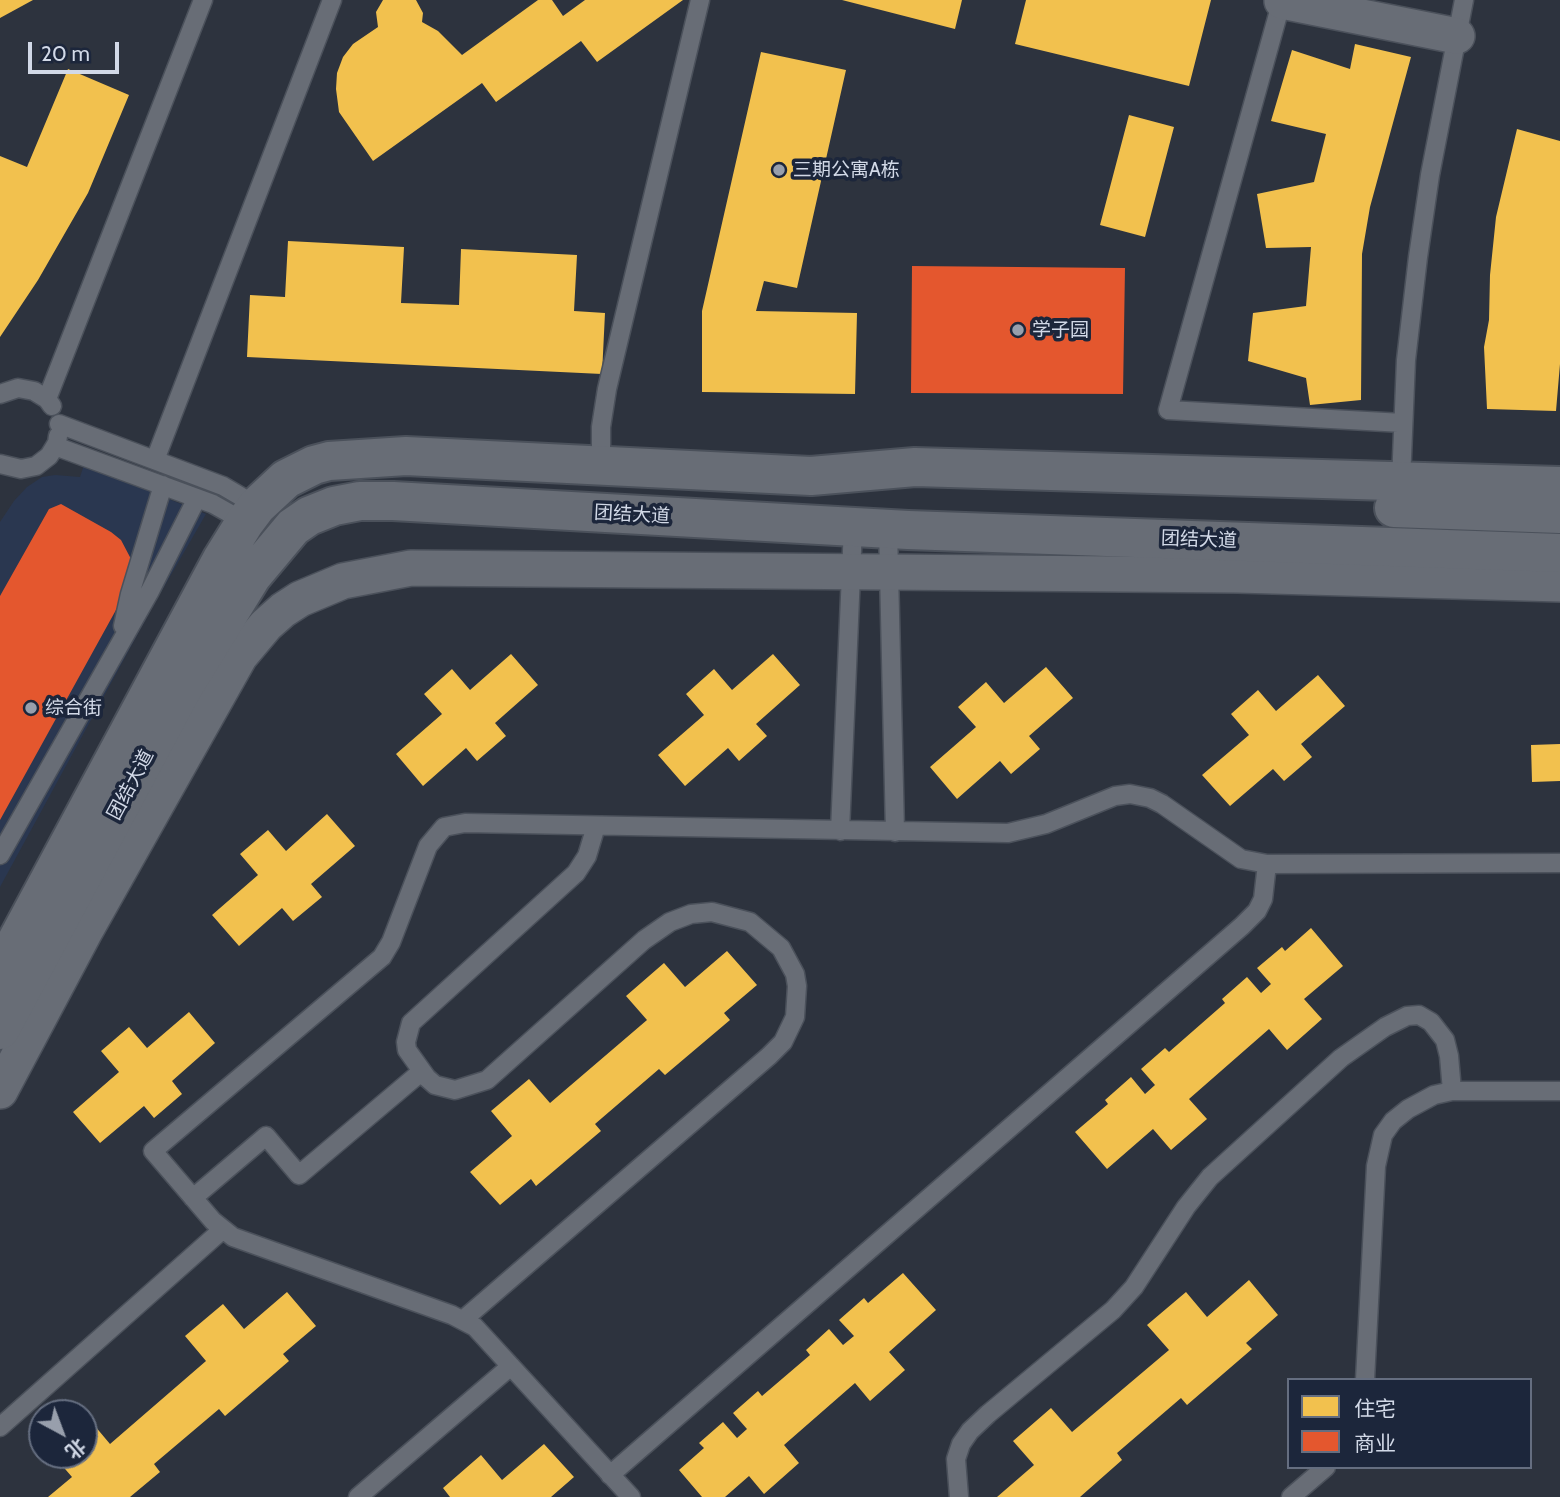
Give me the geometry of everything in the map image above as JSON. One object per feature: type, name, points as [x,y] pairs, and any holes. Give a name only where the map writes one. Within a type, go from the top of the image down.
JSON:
[{"type":"main road","name":"团结大道","points":[[0,972],[222,559],[251,514],[286,479],[314,465],[329,461],[406,456],[811,476],[915,467],[1560,486]]},
{"type":"main road","points":[[811,476],[912,490],[1560,514]]},
{"type":"main road","name":"团结大道","points":[[0,1030],[183,688],[252,576],[293,527],[309,516],[334,506],[360,501],[382,501],[883,528],[1560,553]]},
{"type":"main road","points":[[883,528],[1007,510],[1560,532]]},
{"type":"street","points":[[1282,0],[1457,36]]},
{"type":"street","points":[[0,1091],[84,933],[240,656],[266,625],[300,599],[343,581],[411,568],[1237,575],[1560,584]]},
{"type":"lane","points":[[47,399],[203,0]]},
{"type":"lane","points":[[155,460],[332,0]]},
{"type":"lane","points":[[600,466],[601,427],[607,389],[700,0]]},
{"type":"lane","points":[[1282,0],[1168,410],[1403,423]]},
{"type":"lane","points":[[1401,481],[1406,360],[1418,257],[1430,174],[1464,0]]},
{"type":"lane","points":[[0,394],[18,388],[34,391],[47,399],[57,412],[59,424],[55,446],[49,456],[36,466],[21,469],[0,464]]},
{"type":"lane","points":[[59,424],[223,486],[251,514]]},
{"type":"lane","points":[[55,446],[197,498],[251,514]]},
{"type":"lane","points":[[121,639],[130,594],[163,485]]},
{"type":"lane","points":[[0,855],[150,591],[197,498]]},
{"type":"lane","points":[[840,831],[851,572],[883,528]]},
{"type":"lane","points":[[883,528],[888,573],[895,832]]},
{"type":"lane","points":[[631,1497],[475,1327],[464,1319],[233,1237],[222,1230],[153,1151],[382,957],[391,942],[428,846],[439,832],[450,825],[465,823],[895,832],[1023,831],[1115,796],[1130,794],[1150,798],[1162,804],[1241,859],[1267,864],[1560,863]]},
{"type":"lane","points":[[464,1319],[783,1042],[795,1017],[795,974],[781,948],[750,922],[712,912],[691,914],[670,922],[644,940],[487,1080],[455,1090],[435,1085],[421,1072],[407,1050],[406,1042],[411,1023],[576,873],[587,856],[596,826]]},
{"type":"lane","points":[[610,1475],[1242,926],[1257,911],[1264,899],[1267,864]]},
{"type":"lane","points":[[960,1497],[956,1459],[961,1444],[970,1432],[1112,1310],[1134,1287],[1186,1207],[1210,1177],[1341,1058],[1385,1027],[1407,1016],[1419,1015],[1431,1022],[1445,1040],[1452,1091]]},
{"type":"lane","points":[[193,1198],[266,1136],[299,1175],[421,1072]]},
{"type":"lane","points":[[1366,1378],[1377,1152],[1383,1135],[1393,1121],[1408,1109],[1434,1095],[1452,1091],[1560,1091]]},
{"type":"lane","points":[[0,1427],[222,1230]]},
{"type":"lane","points":[[358,1497],[511,1366]]},
{"type":"lane","points":[[1291,1497],[1324,1469]]},
{"type":"shaded area","points":[[84,465],[206,514],[0,887],[0,522],[27,487],[42,477],[80,477]]},
{"type":"building: 住宅","points":[[0,0],[33,0],[0,18]]},
{"type":"building: 住宅","points":[[383,0],[416,0],[423,13],[422,22],[438,31],[462,55],[538,0],[552,0],[563,16],[585,0],[683,0],[597,62],[581,41],[496,102],[482,83],[373,161],[339,112],[336,89],[337,73],[343,57],[353,44],[378,27],[376,12]]},
{"type":"building: 住宅","points":[[842,0],[962,0],[955,29]]},
{"type":"building: 住宅","points":[[1026,0],[1211,0],[1189,86],[1015,44]]},
{"type":"building: 住宅","points":[[1355,44],[1411,57],[1370,207],[1362,254],[1361,400],[1310,405],[1306,378],[1248,361],[1253,313],[1306,306],[1311,247],[1266,248],[1257,194],[1314,182],[1326,134],[1271,121],[1292,50],[1350,69]]},
{"type":"building: 住宅","name":"三期公寓A栋","points":[[761,52],[846,70],[797,288],[764,281],[756,311],[857,313],[855,394],[702,392],[702,311]]},
{"type":"building: 住宅","points":[[68,69],[129,95],[88,193],[38,280],[0,337],[0,156],[27,167]]},
{"type":"building: 住宅","points":[[1129,115],[1174,127],[1145,237],[1100,225]]},
{"type":"building: 住宅","points":[[1517,129],[1560,141],[1560,364],[1556,411],[1487,409],[1484,347],[1489,320],[1496,217]]},
{"type":"building: 住宅","points":[[288,241],[404,247],[401,303],[459,305],[461,249],[577,255],[574,311],[605,313],[602,374],[247,357],[250,295],[285,297]]},
{"type":"building: 住宅","points":[[511,654],[538,685],[495,723],[506,736],[477,761],[466,748],[423,786],[396,754],[442,714],[424,694],[452,669],[470,690]]},
{"type":"building: 住宅","points":[[773,654],[800,685],[756,724],[767,736],[739,761],[728,748],[685,786],[658,755],[704,715],[686,694],[714,669],[732,690]]},
{"type":"building: 住宅","points":[[1046,667],[1073,698],[1029,736],[1040,749],[1011,774],[1000,761],[957,799],[930,767],[976,727],[958,707],[986,682],[1004,703]]},
{"type":"building: 住宅","points":[[1318,675],[1345,706],[1301,744],[1312,757],[1284,781],[1273,769],[1230,806],[1202,775],[1249,735],[1231,714],[1258,690],[1276,711]]},
{"type":"building: 住宅","points":[[1560,744],[1560,781],[1532,782],[1531,745]]},
{"type":"building: 住宅","points":[[327,814],[355,846],[311,884],[322,897],[293,921],[282,908],[239,946],[212,915],[258,875],[240,854],[268,830],[286,851]]},
{"type":"building: 住宅","points":[[1311,928],[1343,966],[1304,999],[1322,1019],[1287,1050],[1269,1029],[1189,1099],[1207,1119],[1171,1150],[1153,1129],[1107,1169],[1075,1132],[1108,1104],[1105,1100],[1131,1077],[1145,1094],[1155,1085],[1141,1069],[1165,1048],[1169,1052],[1225,1003],[1222,999],[1247,977],[1261,993],[1271,984],[1257,968],[1282,947],[1285,951]]},
{"type":"building: 住宅","points":[[727,951],[757,985],[724,1013],[730,1020],[665,1075],[659,1069],[595,1124],[601,1131],[536,1186],[531,1179],[500,1205],[470,1172],[512,1136],[491,1111],[529,1079],[550,1103],[647,1020],[626,996],[664,963],[685,987]]},
{"type":"building: 住宅","points":[[189,1012],[215,1043],[172,1081],[182,1094],[154,1118],[144,1106],[100,1143],[73,1112],[119,1072],[101,1051],[129,1027],[147,1048]]},
{"type":"building: 住宅","points":[[903,1273],[936,1310],[889,1352],[905,1370],[870,1401],[855,1383],[784,1445],[799,1463],[764,1494],[749,1476],[725,1497],[702,1497],[679,1470],[704,1448],[699,1443],[723,1422],[737,1438],[747,1429],[733,1413],[758,1391],[762,1396],[810,1355],[806,1350],[829,1329],[843,1345],[854,1336],[839,1320],[864,1298],[868,1303]]},
{"type":"building: 住宅","points":[[1249,1280],[1278,1315],[1246,1343],[1252,1349],[1187,1405],[1181,1398],[1117,1453],[1122,1460],[1080,1497],[997,1497],[1034,1465],[1013,1441],[1051,1408],[1072,1432],[1169,1350],[1147,1325],[1186,1292],[1207,1317]]},
{"type":"building: 住宅","points":[[287,1292],[316,1326],[283,1354],[289,1361],[225,1416],[219,1409],[154,1464],[160,1472],[130,1497],[48,1497],[72,1477],[65,1469],[98,1469],[98,1430],[110,1444],[206,1361],[185,1336],[223,1304],[244,1329]]},
{"type":"building: 住宅","points":[[544,1444],[574,1477],[551,1497],[450,1497],[443,1488],[481,1455],[502,1480]]},
{"type":"building: 商业","name":"学子园","points":[[912,266],[1125,268],[1123,394],[911,393]]},
{"type":"building: 商业","name":"综合街","points":[[61,504],[121,540],[131,559],[127,590],[0,820],[0,596],[49,509]]},
{"type":"place","name":"三期公寓A栋","points":[[779,170]]},
{"type":"place","name":"学子园","points":[[1018,330]]},
{"type":"place","name":"综合街","points":[[31,708]]}]
